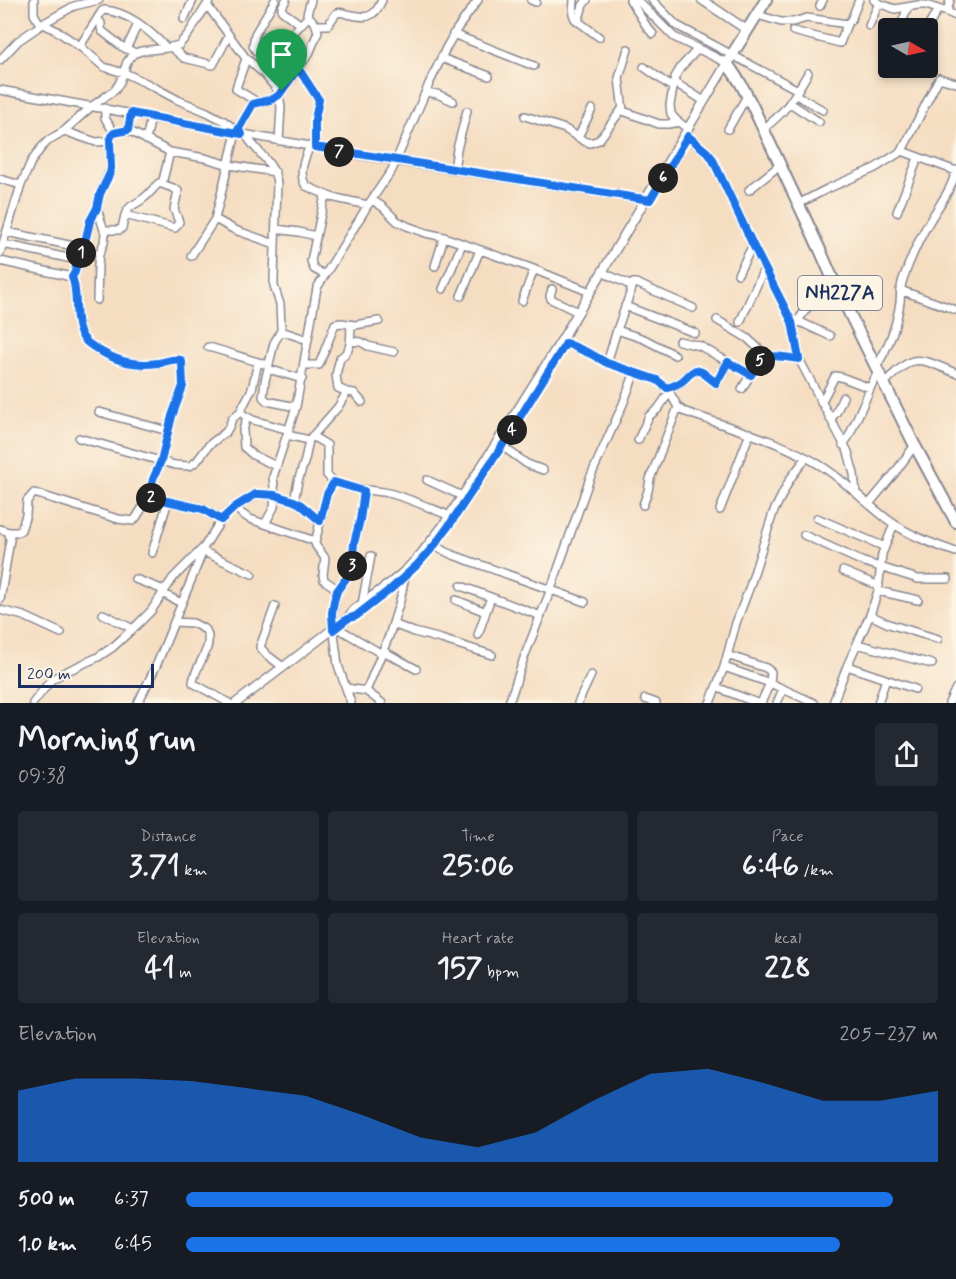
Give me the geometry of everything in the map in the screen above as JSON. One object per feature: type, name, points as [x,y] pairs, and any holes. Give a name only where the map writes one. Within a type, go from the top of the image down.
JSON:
[{"type":"highway","points":[[731,60],[766,0]]},
{"type":"highway","points":[[731,60],[771,0]]},
{"type":"highway","name":"NH227A","points":[[731,60],[834,282],[956,522]]},
{"type":"main road","points":[[702,0],[747,30]]},
{"type":"main road","points":[[688,133],[704,101],[731,60]]},
{"type":"main road","points":[[236,703],[347,619],[354,610],[414,562],[430,543],[450,516],[606,274],[731,60]]},
{"type":"main road","points":[[347,619],[356,616],[417,565],[450,524],[502,446],[578,312],[648,200]]},
{"type":"street","points":[[34,0],[36,18],[80,46],[104,67],[123,73],[212,114],[240,133],[270,164],[275,172],[277,183],[274,286],[280,304],[281,331],[274,343],[263,392],[264,399],[296,407]]},
{"type":"street","points":[[0,60],[18,41],[76,3],[99,0]]},
{"type":"street","points":[[184,19],[193,0]]},
{"type":"street","points":[[274,0],[255,32],[256,51],[267,55],[275,45],[289,37],[308,17]]},
{"type":"street","points":[[284,0],[282,11],[300,24]]},
{"type":"street","points":[[191,256],[215,219],[229,165],[250,107],[257,102],[273,99],[279,94],[309,54],[318,32],[316,25],[308,17],[307,12],[311,0]]},
{"type":"street","points":[[316,25],[328,24],[340,12],[370,16],[378,9],[382,0]]},
{"type":"street","points":[[265,524],[274,507],[273,477],[296,407],[316,292],[386,180],[453,34],[478,0]]},
{"type":"street","points":[[574,0],[573,17],[599,37]]},
{"type":"street","points":[[578,22],[583,5],[587,0]]},
{"type":"street","points":[[630,0],[646,27],[653,34]]},
{"type":"street","points":[[637,0],[674,37],[697,50],[731,60]]},
{"type":"street","points":[[652,0],[676,25],[731,60],[797,92],[823,110]]},
{"type":"street","points":[[793,31],[838,43],[841,41],[859,0]]},
{"type":"street","points":[[946,12],[950,0]]},
{"type":"street","points":[[0,254],[21,185],[31,162],[41,148],[115,90],[129,58],[135,53],[179,45],[208,2],[246,59],[264,74],[279,94],[281,107],[279,141]]},
{"type":"street","points":[[869,26],[876,2],[895,9],[922,5],[956,16]]},
{"type":"street","points":[[905,18],[908,7]]},
{"type":"street","points":[[933,18],[938,9]]},
{"type":"street","points":[[80,46],[102,11],[108,10],[125,15],[184,58],[213,65],[229,35]]},
{"type":"street","points":[[761,16],[781,22],[793,22],[807,18],[847,24]]},
{"type":"street","points":[[97,19],[101,23],[102,31],[135,53]]},
{"type":"street","points":[[126,49],[138,24]]},
{"type":"street","points":[[453,34],[534,66]]},
{"type":"street","points":[[0,46],[10,49]]},
{"type":"street","points":[[525,116],[565,129],[589,143],[597,141],[622,109],[619,78],[628,49]]},
{"type":"street","points":[[697,50],[675,77],[669,110],[712,158],[764,269],[796,323],[799,359],[848,452],[856,493]]},
{"type":"street","points":[[441,58],[489,76]]},
{"type":"street","points":[[246,59],[237,89],[257,102]]},
{"type":"street","points":[[644,67],[704,101]]},
{"type":"street","points":[[298,68],[319,100],[312,147],[304,161],[302,173],[303,182],[309,189],[349,202],[370,203],[383,207],[402,224],[421,232],[444,237],[590,292]]},
{"type":"street","points":[[762,129],[778,118],[808,73]]},
{"type":"street","points":[[798,204],[875,168],[902,151],[939,78],[956,83]]},
{"type":"street","points":[[0,90],[312,147],[648,200]]},
{"type":"street","points":[[426,92],[453,101]]},
{"type":"street","points":[[728,129],[747,96]]},
{"type":"street","points":[[790,103],[819,122]]},
{"type":"street","points":[[0,529],[9,532],[21,530],[26,515],[27,501],[34,494],[129,521],[136,518],[149,497],[183,386],[181,360],[128,363],[113,358],[86,342],[79,330],[72,277],[90,221],[111,168],[112,137],[105,118],[105,108]]},
{"type":"street","points":[[578,137],[592,109]]},
{"type":"street","points":[[622,109],[659,124],[679,122]]},
{"type":"street","points":[[454,170],[467,111]]},
{"type":"street","points":[[128,130],[131,113]]},
{"type":"street","points":[[146,140],[151,117]]},
{"type":"street","points":[[64,130],[96,142],[128,130]]},
{"type":"street","points":[[128,130],[170,152],[275,172]]},
{"type":"street","points":[[843,444],[887,347],[897,318],[901,300],[900,290],[905,272],[929,222],[952,184],[956,171],[902,151]]},
{"type":"street","points":[[162,184],[170,152]]},
{"type":"street","points":[[897,212],[918,158]]},
{"type":"street","points":[[750,190],[780,165]]},
{"type":"street","points":[[0,179],[21,185]]},
{"type":"street","points":[[105,230],[120,230],[122,228],[124,215],[126,209],[142,200],[159,183],[178,191],[174,209],[179,222],[175,228],[124,215]]},
{"type":"street","points":[[325,195],[311,263],[316,270],[325,275]]},
{"type":"street","points":[[97,208],[105,230],[104,243],[99,254],[97,300]]},
{"type":"street","points":[[215,219],[235,230],[275,244]]},
{"type":"street","points":[[276,230],[316,236]]},
{"type":"street","points":[[7,232],[83,248]]},
{"type":"street","points":[[435,266],[444,237]]},
{"type":"street","points":[[3,244],[77,260]]},
{"type":"street","points":[[443,289],[462,244]]},
{"type":"street","points":[[738,274],[753,245]]},
{"type":"street","points":[[461,296],[480,250]]},
{"type":"street","points":[[0,261],[72,277]]},
{"type":"street","points":[[522,301],[534,269]]},
{"type":"street","points":[[740,322],[764,269]]},
{"type":"street","points":[[606,274],[631,286]]},
{"type":"street","points":[[796,323],[810,304],[834,282]]},
{"type":"street","points":[[631,286],[636,283],[693,308]]},
{"type":"street","points":[[607,363],[632,290],[631,286]]},
{"type":"street","points":[[552,289],[551,299],[578,312]]},
{"type":"street","points":[[900,290],[956,310]]},
{"type":"street","points":[[625,306],[695,333]]},
{"type":"street","points":[[717,320],[747,338],[768,357]]},
{"type":"street","points":[[304,365],[319,365],[335,324],[351,325],[379,321]]},
{"type":"street","points":[[796,323],[830,336]]},
{"type":"street","points":[[351,325],[348,353],[340,358],[336,375],[338,388],[354,393],[362,402]]},
{"type":"street","points":[[617,330],[644,339],[675,355]]},
{"type":"street","points":[[281,331],[308,340]]},
{"type":"street","points":[[350,340],[394,352]]},
{"type":"street","points":[[679,341],[700,346],[751,375]]},
{"type":"street","points":[[563,342],[607,363],[657,380],[668,390],[683,411],[783,445],[823,467],[894,524],[934,545],[956,552]]},
{"type":"street","points":[[208,347],[258,362],[302,379]]},
{"type":"street","points":[[742,389],[760,362],[768,357],[799,359]]},
{"type":"street","points":[[884,383],[908,362],[914,360],[924,361],[956,373]]},
{"type":"street","points":[[79,438],[161,461],[186,466],[193,464],[226,432],[231,421],[240,412],[252,389],[258,362]]},
{"type":"street","points":[[638,440],[649,416],[658,409],[668,390],[696,370],[716,383],[728,362]]},
{"type":"street","points":[[509,703],[595,464],[635,372]]},
{"type":"street","points":[[821,403],[835,376],[841,376],[870,388]]},
{"type":"street","points":[[294,501],[310,438],[336,410],[347,392]]},
{"type":"street","points":[[830,419],[843,397]]},
{"type":"street","points":[[643,505],[650,479],[678,407]]},
{"type":"street","points":[[99,412],[168,431]]},
{"type":"street","points":[[240,412],[247,417],[327,445],[327,475],[334,482],[364,491],[389,494],[450,516]]},
{"type":"street","points":[[247,417],[244,427],[244,445],[247,451],[276,466]]},
{"type":"street","points":[[231,421],[244,427]]},
{"type":"street","points":[[720,510],[750,433]]},
{"type":"street","points":[[868,504],[915,445]]},
{"type":"street","points":[[502,446],[527,464],[543,470]]},
{"type":"street","points":[[710,703],[724,667],[735,623],[750,586],[773,513],[790,479],[806,458]]},
{"type":"street","points":[[427,480],[462,496]]},
{"type":"street","points":[[334,482],[327,494],[315,541],[325,560],[323,578],[337,591]]},
{"type":"street","points":[[351,703],[338,665],[332,613],[337,591],[352,570],[354,543],[364,491]]},
{"type":"street","points":[[138,703],[158,664],[203,549],[221,520],[235,507],[256,494],[275,495],[294,501],[320,521]]},
{"type":"street","points":[[149,497],[203,509],[221,520]]},
{"type":"street","points":[[153,553],[168,501]]},
{"type":"street","points":[[235,507],[246,518],[315,541]]},
{"type":"street","points":[[817,518],[885,547]]},
{"type":"street","points":[[833,703],[870,615],[879,588],[882,554],[894,524]]},
{"type":"street","points":[[0,600],[10,540],[9,532]]},
{"type":"street","points":[[804,535],[861,561],[918,579],[948,579]]},
{"type":"street","points":[[434,546],[453,555],[585,602]]},
{"type":"street","points":[[203,549],[252,574]]},
{"type":"street","points":[[33,703],[51,680],[98,657],[133,629],[145,617],[178,573],[203,549]]},
{"type":"street","points":[[362,604],[371,556]]},
{"type":"street","points":[[843,571],[879,588],[918,600]]},
{"type":"street","points":[[366,691],[393,624],[405,576]]},
{"type":"street","points":[[135,579],[181,603]]},
{"type":"street","points":[[461,586],[541,616]]},
{"type":"street","points":[[478,635],[491,597]]},
{"type":"street","points":[[456,600],[486,612]]},
{"type":"street","points":[[275,606],[260,647],[283,667]]},
{"type":"street","points":[[0,610],[24,616],[61,633]]},
{"type":"street","points":[[103,614],[133,629]]},
{"type":"street","points":[[870,615],[889,624],[938,639]]},
{"type":"street","points":[[174,622],[193,623],[206,630],[208,634],[206,652],[193,678],[193,683],[229,703]]},
{"type":"street","points":[[393,624],[492,655]]},
{"type":"street","points":[[335,628],[416,669]]},
{"type":"street","points":[[857,644],[932,664]]},
{"type":"street","points":[[716,687],[759,703],[770,683],[769,669],[727,655]]},
{"type":"street","points":[[847,666],[915,689]]},
{"type":"street","points":[[724,667],[770,683],[804,701],[814,703]]},
{"type":"street","points":[[578,703],[591,675]]},
{"type":"street","points":[[878,703],[886,680]]},
{"type":"street","points":[[346,688],[366,691],[382,703]]},
{"type":"street","points":[[949,703],[956,688]]},
{"type":"street","points":[[777,703],[783,689]]},
{"type":"street","points":[[645,699],[656,703]]},
{"type":"route","points":[[298,68],[319,98],[315,119],[315,147],[650,200],[688,136],[712,158],[794,326],[799,359],[764,358],[751,375],[728,362],[716,383],[696,370],[683,381],[667,388],[657,380],[607,363],[566,343],[502,446],[434,546],[392,588],[356,616],[347,619],[333,630],[332,613],[337,591],[352,570],[354,543],[364,491],[334,482],[327,494],[320,521],[297,502],[275,495],[256,494],[235,507],[221,520],[203,509],[149,497],[183,386],[182,362],[174,359],[157,363],[128,363],[113,358],[86,342],[79,330],[72,277],[91,218],[99,205],[100,194],[110,173],[111,136],[114,133],[128,130],[131,113],[242,134],[238,130],[253,104],[273,99],[282,91],[298,68]]}]
